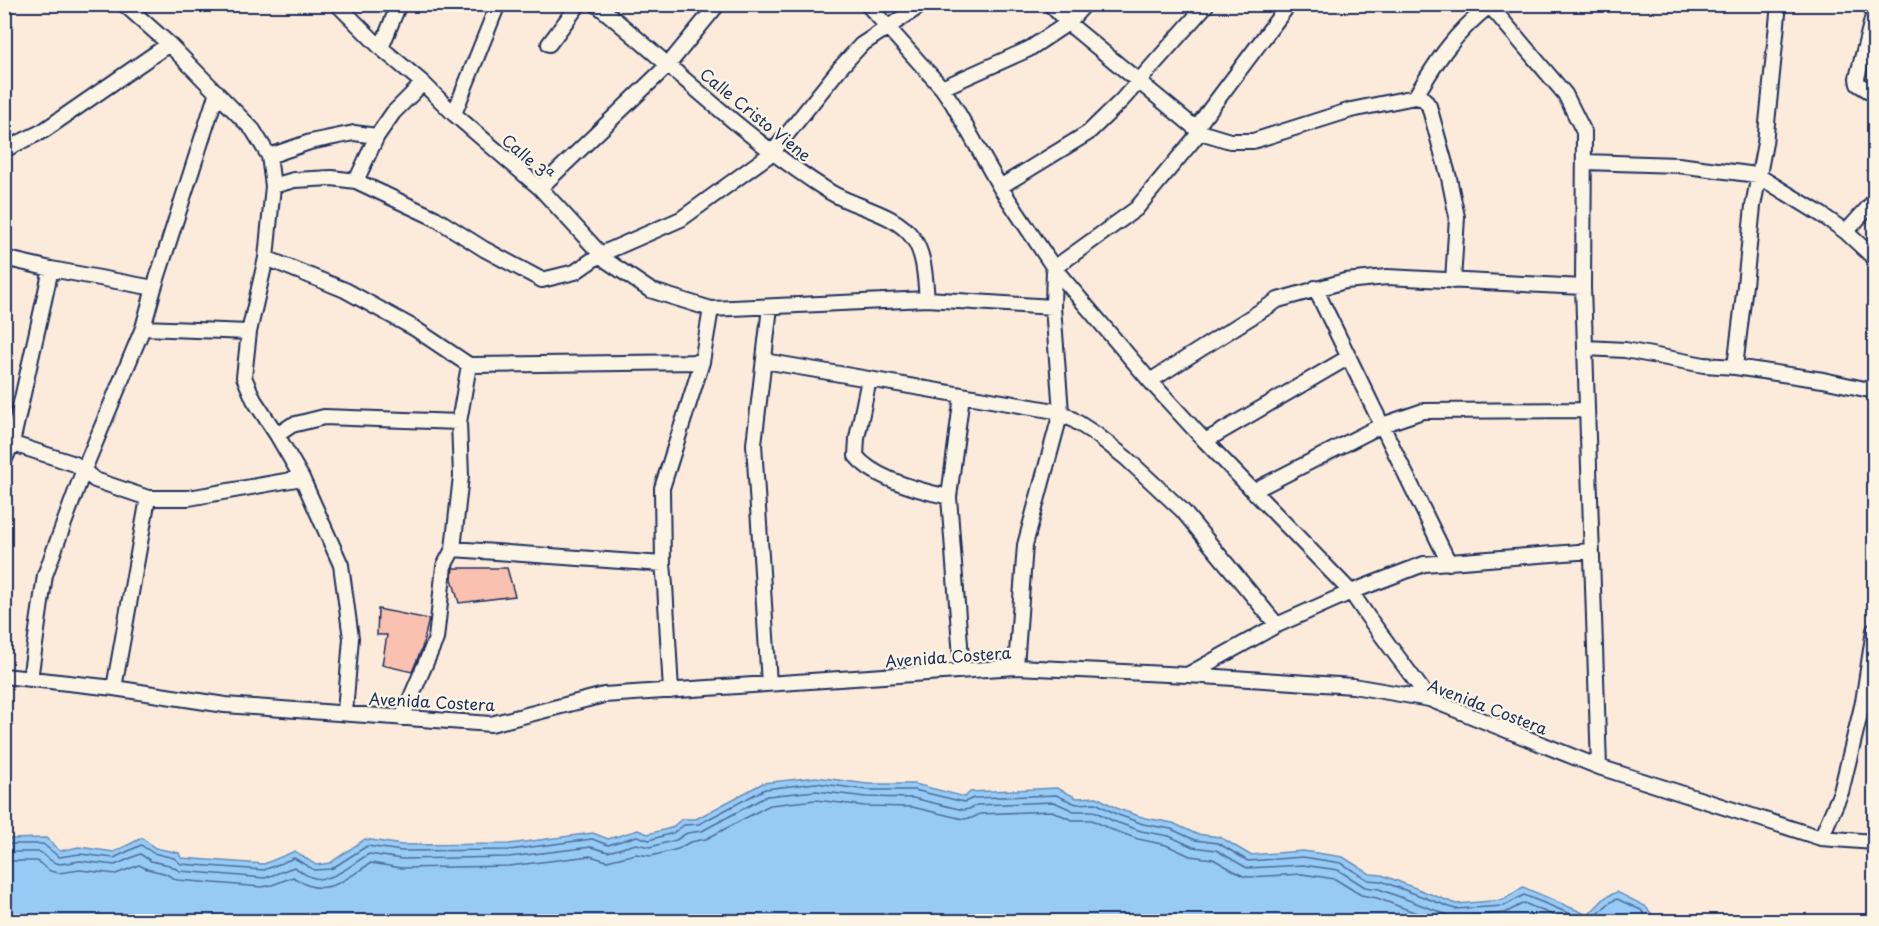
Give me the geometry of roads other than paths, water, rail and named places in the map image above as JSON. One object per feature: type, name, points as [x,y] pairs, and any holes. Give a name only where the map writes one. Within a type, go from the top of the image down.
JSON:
[{"type":"street","points":[[124,4],[169,44],[217,92],[253,130],[269,156],[273,186],[266,258],[249,332],[244,377],[254,400],[302,478],[341,565],[351,638],[345,712]]},
{"type":"street","name":"Calle 3ª","points":[[337,4],[381,48],[540,188],[608,261],[650,290],[711,309],[927,299],[1053,307]]},
{"type":"street","points":[[381,48],[399,4]]},
{"type":"street","points":[[454,114],[498,4]]},
{"type":"street","points":[[549,44],[579,4]]},
{"type":"street","name":"Calle Cristo Viene","points":[[596,4],[772,153],[832,194],[895,221],[913,238],[924,263],[927,299]]},
{"type":"street","points":[[540,188],[668,64],[718,4]]},
{"type":"street","points":[[867,4],[942,88],[1000,187],[1054,268],[1150,381],[1351,592],[1429,699]]},
{"type":"street","points":[[273,186],[294,180],[332,178],[356,182],[435,218],[484,249],[542,279],[575,272],[601,254],[681,219],[772,153],[861,45],[923,4]]},
{"type":"street","points":[[1050,4],[1068,23],[1198,130],[1230,141],[1253,141],[1351,110],[1415,97],[1424,99],[1429,106],[1457,217],[1453,281]]},
{"type":"street","points":[[942,88],[1029,49],[1068,23],[1085,4]]},
{"type":"street","points":[[1000,187],[1088,133],[1139,82],[1207,4]]},
{"type":"street","points":[[1054,268],[1137,209],[1198,130],[1289,4]]},
{"type":"street","points":[[1735,367],[1757,175],[1765,143],[1779,4]]},
{"type":"street","points":[[1415,97],[1441,54],[1468,23],[1493,7],[1564,94],[1584,132],[1583,287],[1599,767]]},
{"type":"street","points":[[1875,12],[1857,78],[1858,84],[1875,94]]},
{"type":"street","points":[[4,150],[43,131],[169,44]]},
{"type":"street","points":[[356,182],[377,136],[393,113],[423,83]]},
{"type":"street","points":[[30,679],[45,575],[83,472],[143,328],[217,92]]},
{"type":"street","points":[[269,156],[310,142],[354,133],[377,136]]},
{"type":"street","points":[[1584,162],[1678,165],[1757,175],[1846,232],[1875,258]]},
{"type":"street","points":[[1846,232],[1875,201]]},
{"type":"street","points":[[4,258],[154,288]]},
{"type":"street","points":[[266,258],[345,290],[414,328],[469,366],[702,362]]},
{"type":"street","points":[[1016,667],[1025,545],[1061,412],[1053,307],[1054,268]]},
{"type":"street","points":[[4,462],[51,269]]},
{"type":"street","points":[[1150,381],[1278,300],[1345,281],[1387,277],[1583,287]]},
{"type":"street","points":[[1315,288],[1449,563]]},
{"type":"street","points":[[770,307],[754,444],[770,684]]},
{"type":"street","points":[[671,691],[663,564],[662,488],[702,362],[711,309]]},
{"type":"street","points":[[143,328],[249,332]]},
{"type":"street","points":[[1586,348],[1625,350],[1704,365],[1735,367],[1823,380],[1875,391]]},
{"type":"street","points":[[1205,441],[1349,357]]},
{"type":"street","points":[[764,361],[1061,412],[1097,435],[1126,458],[1182,510],[1277,626]]},
{"type":"street","points":[[402,718],[436,639],[444,566],[453,549],[461,476],[459,422],[469,366]]},
{"type":"street","points":[[869,379],[857,438],[856,456],[872,470],[922,491],[949,497]]},
{"type":"street","points":[[962,395],[949,497],[962,671]]},
{"type":"street","points":[[1253,491],[1382,425],[1423,411],[1586,410]]},
{"type":"street","points":[[277,435],[292,426],[324,417],[459,422]]},
{"type":"street","points":[[8,442],[75,464],[94,480],[148,498],[189,498],[302,478]]},
{"type":"street","points":[[114,688],[148,498]]},
{"type":"street","points":[[453,549],[663,564]]},
{"type":"street","points":[[1188,675],[1277,626],[1351,592],[1424,564],[1591,551]]},
{"type":"street","points":[[1821,838],[1841,792],[1863,702],[1875,630]]},
{"type":"street","name":"Avenida Costera","points":[[4,676],[114,688],[225,705],[491,724],[604,695],[1016,667],[1353,686],[1429,699],[1599,767],[1821,838],[1875,842]]},
{"type":"water","points":[[816,777],[867,784],[915,784],[965,797],[970,792],[1057,788],[1077,798],[1097,797],[1118,809],[1145,818],[1173,823],[1196,834],[1220,837],[1250,855],[1303,851],[1343,857],[1370,874],[1382,875],[1456,904],[1503,900],[1523,887],[1588,915],[1606,897],[1617,892],[1645,906],[1658,921],[5,921],[5,837],[8,839],[46,838],[60,851],[79,847],[114,852],[142,838],[155,848],[179,853],[181,858],[264,864],[295,851],[316,865],[330,863],[365,839],[402,845],[509,844],[593,833],[608,839],[638,830],[648,834],[671,828],[682,819],[696,819],[763,783]]}]
